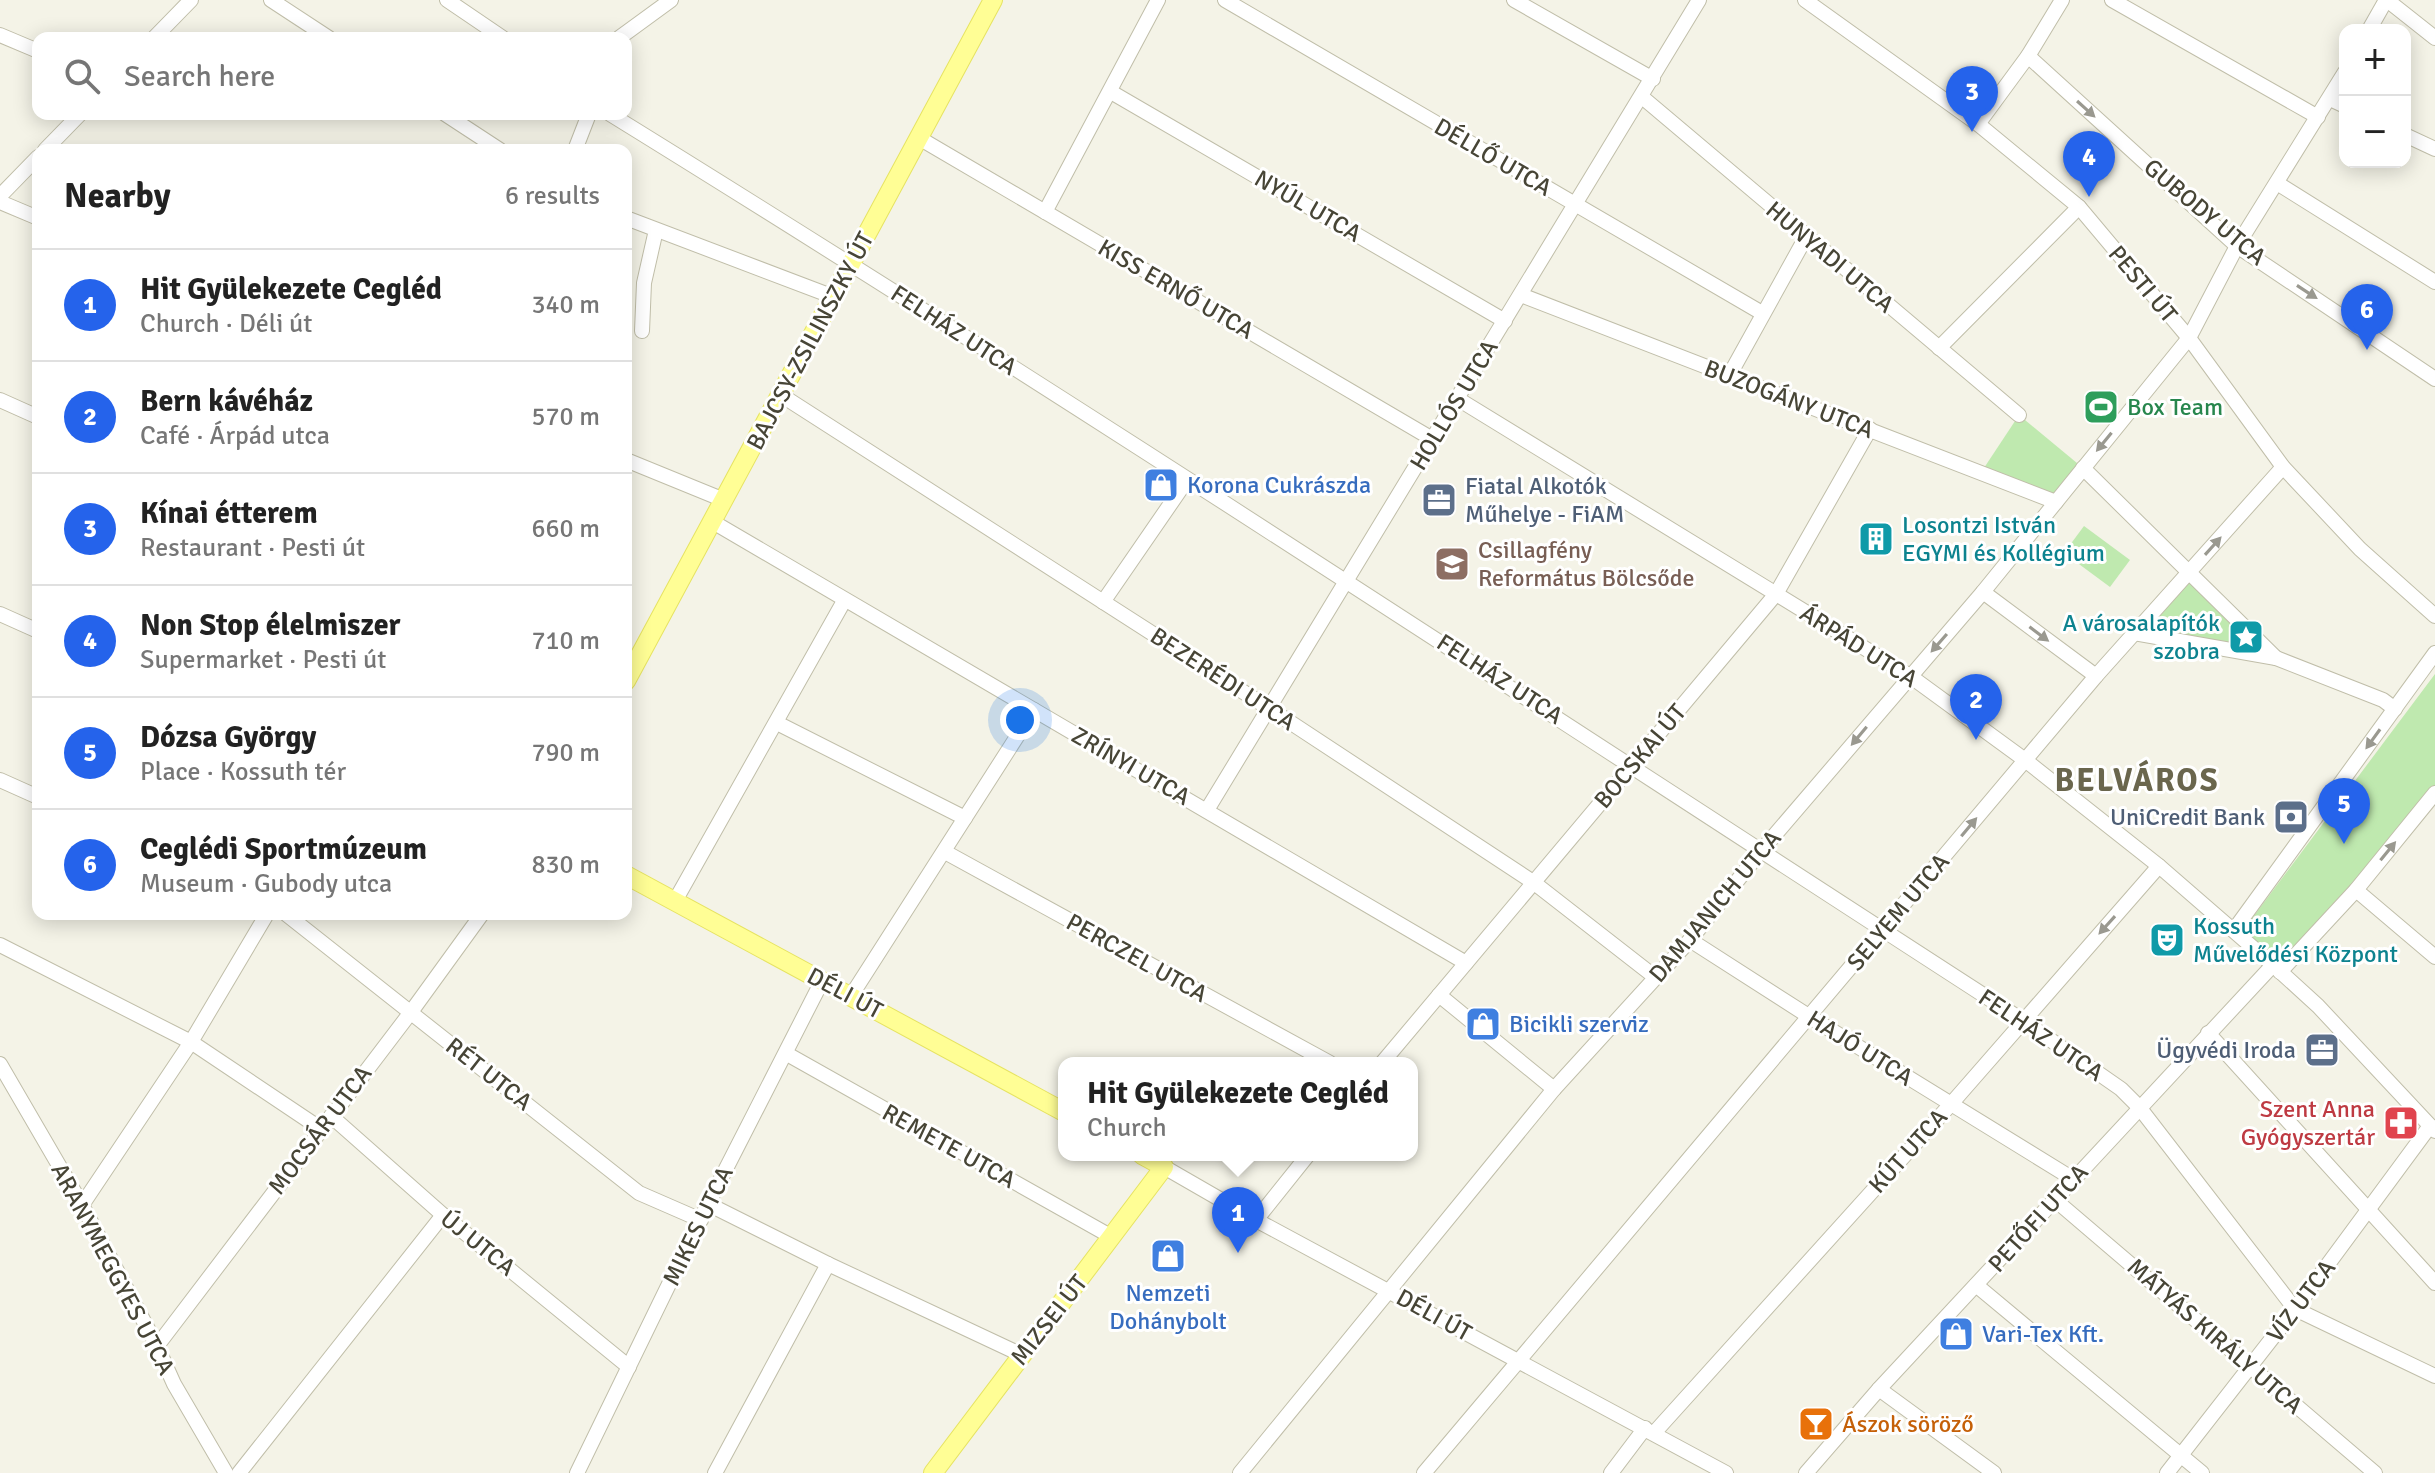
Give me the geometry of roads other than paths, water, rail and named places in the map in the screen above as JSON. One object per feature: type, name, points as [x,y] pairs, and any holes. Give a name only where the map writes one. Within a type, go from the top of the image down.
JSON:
[{"type":"main road","name":"BAJCSY-ZSILINSZKY ÚT","points":[[632,669],[993,0]]},
{"type":"main road","name":"DÉLI ÚT","points":[[632,878],[1058,1109]]},
{"type":"main road","name":"DÉLI ÚT","points":[[1153,1161],[1164,1167]]},
{"type":"main road","name":"MIZSEI ÚT","points":[[933,1473],[1164,1167]]},
{"type":"street","points":[[160,32],[191,0]]},
{"type":"street","points":[[271,0],[320,32]]},
{"type":"street","points":[[447,0],[466,4],[496,32]]},
{"type":"street","points":[[627,32],[671,0]]},
{"type":"street","points":[[1045,212],[1158,0]]},
{"type":"street","name":"DÉLLŐ UTCA","points":[[1225,0],[1762,313]]},
{"type":"street","points":[[1514,0],[1653,79]]},
{"type":"street","name":"HOLLÓS UTCA","points":[[1207,810],[1699,0]]},
{"type":"street","name":"PESTI ÚT","points":[[1805,0],[1978,124],[2079,207],[2189,338],[2283,467],[2360,549],[2433,611]]},
{"type":"street","points":[[1978,124],[2028,56],[2062,0]]},
{"type":"street","points":[[2112,0],[2318,117]]},
{"type":"street","points":[[2373,24],[2387,0],[2435,38]]},
{"type":"street","points":[[0,35],[32,48]]},
{"type":"street","name":"GUBODY UTCA","points":[[2028,56],[2237,246],[2435,379]]},
{"type":"street","name":"DAMJANICH UTCA","points":[[1240,1473],[1554,1089],[1690,940],[1761,851],[1983,592],[2189,338],[2237,246],[2339,83]]},
{"type":"street","name":"NYÚL UTCA","points":[[1111,92],[1505,321]]},
{"type":"street","name":"HUNYADI UTCA","points":[[1642,97],[2019,415]]},
{"type":"street","points":[[2330,99],[2339,103]]},
{"type":"street","points":[[51,144],[74,120]]},
{"type":"street","points":[[454,120],[491,144]]},
{"type":"street","points":[[577,144],[587,120]]},
{"type":"street","name":"FELHÁZ UTCA","points":[[620,120],[852,264],[1347,580],[2022,1020],[2121,1089],[2139,1107],[2295,1309]]},
{"type":"street","name":"KISS ERNŐ UTCA","points":[[919,138],[1434,440]]},
{"type":"street","points":[[2411,138],[2435,149]]},
{"type":"street","points":[[32,164],[0,199],[32,215]]},
{"type":"street","points":[[2277,183],[2435,282]]},
{"type":"street","points":[[1939,348],[2079,207]]},
{"type":"street","points":[[632,220],[834,297]]},
{"type":"street","points":[[642,331],[644,283],[656,230]]},
{"type":"street","points":[[1729,376],[1806,237]]},
{"type":"street","name":"BUZOGÁNY UTCA","points":[[1521,295],[2056,502]]},
{"type":"street","name":"BEZERÉDI UTCA","points":[[781,395],[1533,882],[1655,977]]},
{"type":"street","name":"ÁRPÁD UTCA","points":[[1458,399],[1910,676],[2025,760],[2234,930],[2318,1006],[2433,1128]]},
{"type":"street","points":[[0,400],[32,414]]},
{"type":"street","name":"BOCSKAI ÚT","points":[[1387,1057],[1776,594],[1870,429]]},
{"type":"street","points":[[632,462],[724,500]]},
{"type":"street","name":"SELYEM UTCA","points":[[1424,1473],[2096,676],[2283,467]]},
{"type":"street","points":[[2083,468],[2276,658]]},
{"type":"street","points":[[1103,602],[1187,480]]},
{"type":"street","name":"ZRÍNYI UTCA","points":[[713,522],[1466,963]]},
{"type":"street","points":[[1983,592],[2096,676]]},
{"type":"street","points":[[675,901],[844,601]]},
{"type":"street","points":[[0,614],[32,628]]},
{"type":"street","points":[[2134,633],[2276,658],[2383,700],[2395,709]]},
{"type":"street","points":[[2234,930],[2435,653]]},
{"type":"street","points":[[851,996],[1034,710]]},
{"type":"street","points":[[777,723],[965,818]]},
{"type":"street","points":[[0,780],[32,794]]},
{"type":"street","name":"PETŐFI UTCA","points":[[1806,1473],[1879,1389],[2208,1033],[2356,890],[2435,793]]},
{"type":"street","name":"PERCZEL UTCA","points":[[945,852],[1319,1057]]},
{"type":"street","name":"KÚT UTCA","points":[[1611,1473],[1951,1104],[2159,866]]},
{"type":"street","points":[[2356,890],[2435,957]]},
{"type":"street","points":[[82,1205],[191,1042],[263,920]]},
{"type":"street","name":"RÉT UTCA","points":[[294,920],[639,1193],[701,1220]]},
{"type":"street","name":"MOCSÁR UTCA","points":[[157,1346],[478,920]]},
{"type":"street","name":"HAJÓ UTCA","points":[[1690,940],[2073,1179]]},
{"type":"street","points":[[0,945],[191,1042],[321,1129]]},
{"type":"street","name":"MIKES UTCA","points":[[577,1473],[708,1204],[822,981]]},
{"type":"street","points":[[1439,995],[1554,1089]]},
{"type":"street","points":[[2208,1033],[2435,1283]]},
{"type":"street","name":"REMETE UTCA","points":[[787,1054],[1112,1237]]},
{"type":"street","name":"ARANYMEGGYES UTCA","points":[[2,1073],[82,1205],[174,1384],[226,1473]]},
{"type":"street","name":"ÚJ UTCA","points":[[331,1116],[443,1215],[629,1367]]},
{"type":"street","name":"VÍZ UTCA","points":[[2167,1473],[2433,1128]]},
{"type":"street","points":[[1256,1220],[1303,1161]]},
{"type":"street","name":"DÉLI ÚT","points":[[1164,1167],[1256,1220],[1726,1473]]},
{"type":"street","name":"MÁTYÁS KIRÁLY UTCA","points":[[2054,1199],[2375,1473]]},
{"type":"street","points":[[708,1204],[1022,1355]]},
{"type":"street","points":[[239,1473],[443,1215]]},
{"type":"street","points":[[715,1473],[828,1264]]},
{"type":"street","points":[[1976,1285],[2202,1473]]},
{"type":"street","points":[[2295,1309],[2435,1376]]},
{"type":"street","points":[[1879,1389],[1994,1473]]},
{"type":"place","name":"Kínai étterem","points":[[1972,132]]},
{"type":"place","name":"Non Stop élelmiszer","points":[[2089,197]]},
{"type":"place","name":"Ceglédi Sportmúzeum","points":[[2367,350]]},
{"type":"place","name":"Box Team","points":[[2101,407]]},
{"type":"place","name":"Korona Cukrászda","points":[[1161,485]]},
{"type":"place","name":"Fiatal Alkotók Műhelye - FiAM","points":[[1439,500]]},
{"type":"place","name":"Losontzi István EGYMI és Kollégium","points":[[1876,539]]},
{"type":"place","name":"Csillagfény Református Bölcsőde","points":[[1452,564]]},
{"type":"place","name":"A városalapítók szobra","points":[[2246,637]]},
{"type":"place","name":"Bern kávéház","points":[[1976,740]]},
{"type":"place","name":"UniCredit Bank","points":[[2291,817]]},
{"type":"place","name":"Dózsa György","points":[[2344,844]]},
{"type":"place","name":"Kossuth Művelődési Központ","points":[[2167,940]]},
{"type":"place","name":"Bicikli szerviz","points":[[1483,1024]]},
{"type":"place","name":"Ügyvédi Iroda","points":[[2322,1050]]},
{"type":"place","name":"Szent Anna Gyógyszertár","points":[[2401,1123]]},
{"type":"place","name":"Hit Gyülekezete Cegléd","points":[[1238,1253]]},
{"type":"place","name":"Nemzeti Dohánybolt","points":[[1168,1256]]},
{"type":"place","name":"Vari-Tex Kft.","points":[[1956,1334]]},
{"type":"place","name":"Ászok söröző","points":[[1816,1424]]},
{"type":"district","name":"BELVÁROS","points":[[2137,780]]}]
